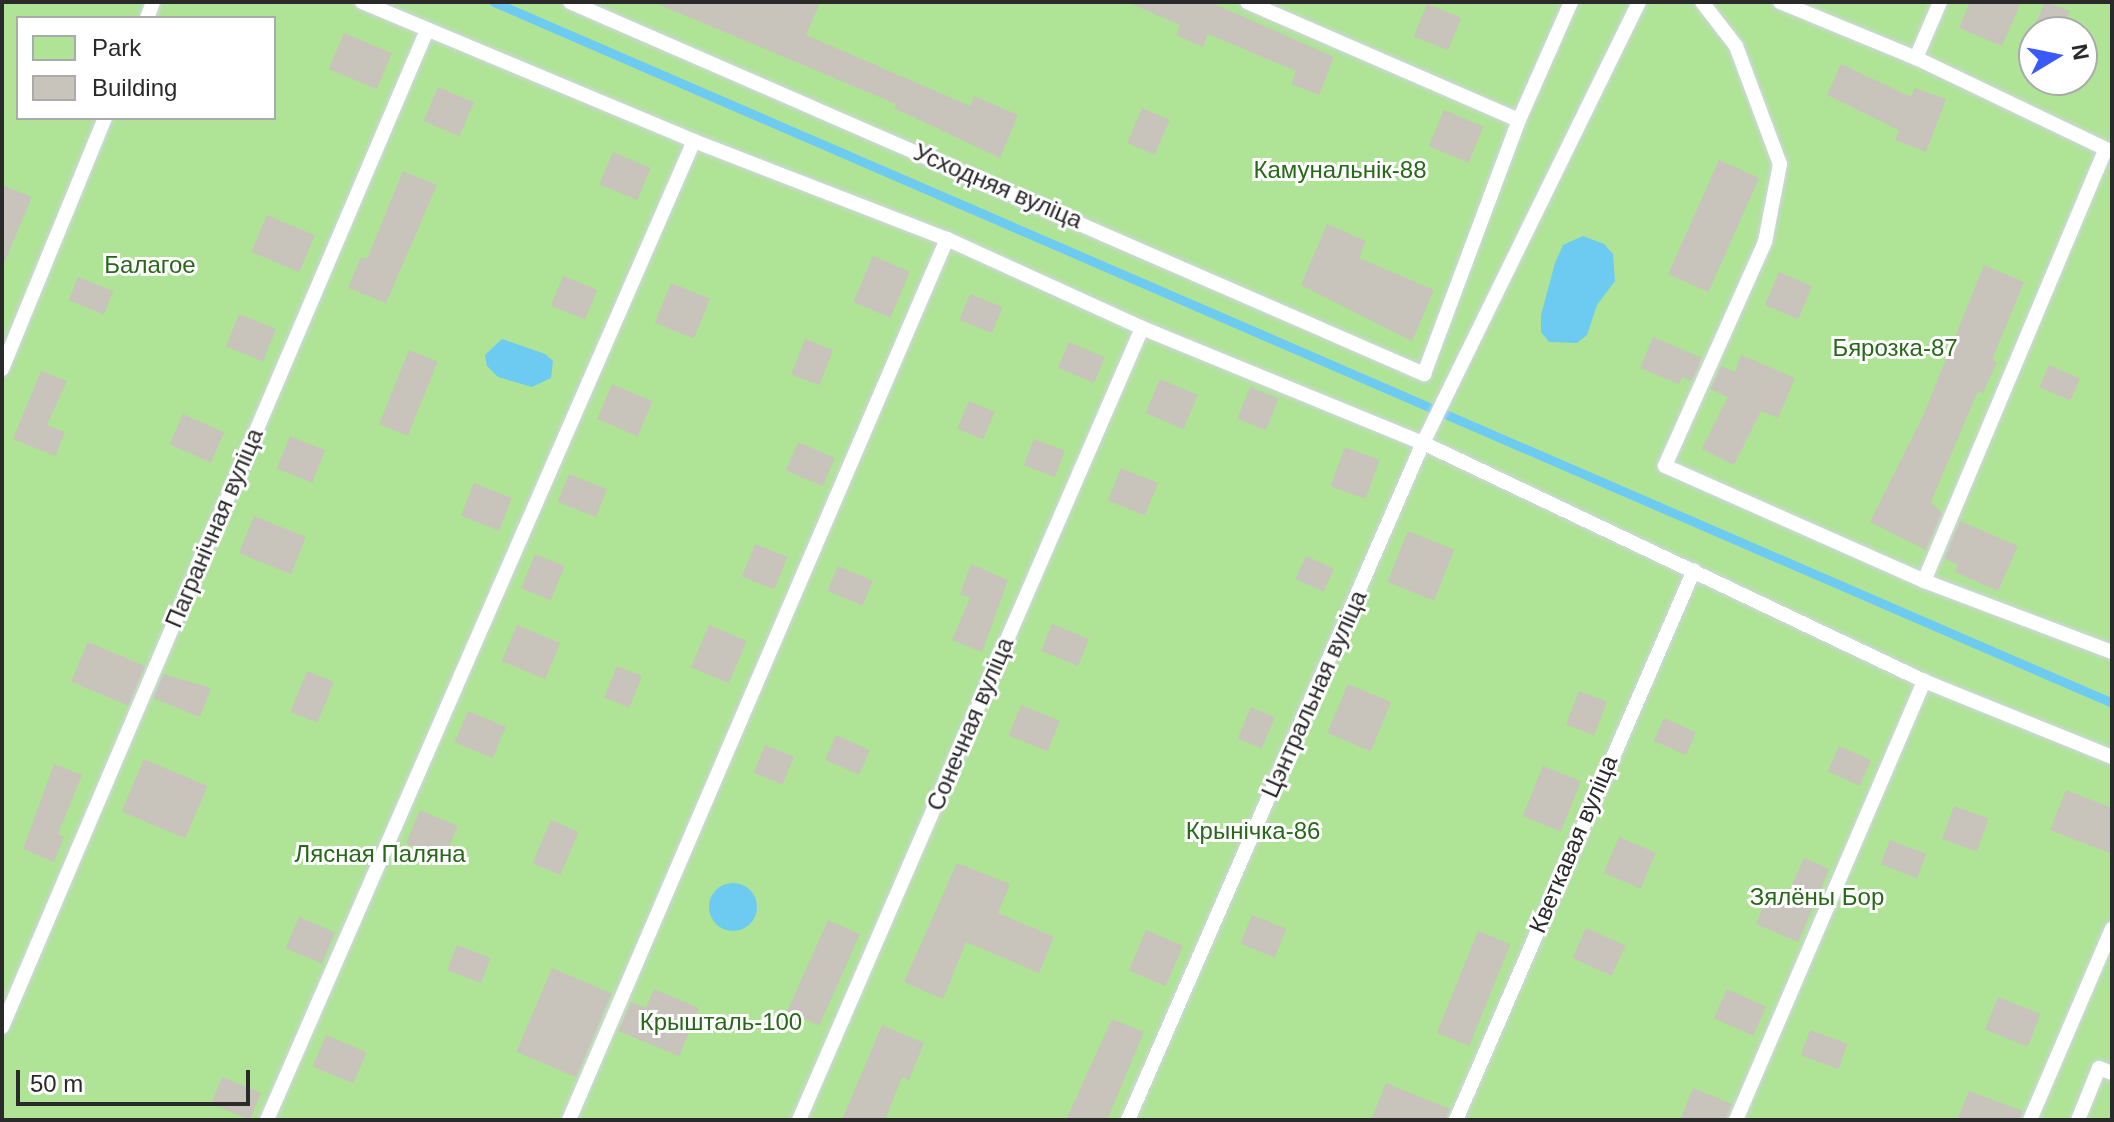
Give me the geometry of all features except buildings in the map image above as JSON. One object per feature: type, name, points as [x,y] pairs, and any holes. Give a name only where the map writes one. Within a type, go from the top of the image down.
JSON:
[{"type":"lane","points":[[362,2],[694,141],[947,239],[1142,328],[1423,443],[1924,681],[2112,757]]},
{"type":"lane","name":"Усходняя вуліца","points":[[570,2],[1424,374],[1519,120]]},
{"type":"lane","points":[[1247,2],[1519,120],[1571,2]]},
{"type":"lane","name":"Цэнтральная вуліца","points":[[1128,1120],[1423,443],[1639,2]]},
{"type":"lane","points":[[1702,2],[1736,46],[1780,164],[1765,242],[1665,466],[1924,581],[2112,652]]},
{"type":"lane","points":[[1780,2],[1916,58],[2108,151],[1924,581]]},
{"type":"lane","points":[[1916,58],[1940,2]]},
{"type":"lane","name":"Пагранічная вуліца","points":[[2,1027],[427,30]]},
{"type":"lane","points":[[2,369],[104,120]]},
{"type":"lane","points":[[267,1120],[694,141]]},
{"type":"lane","points":[[569,1120],[947,239]]},
{"type":"lane","name":"Сонечная вуліца","points":[[799,1120],[1142,328]]},
{"type":"lane","name":"Кветкавая вуліца","points":[[1456,1120],[1694,570]]},
{"type":"lane","points":[[1736,1120],[1924,681]]},
{"type":"lane","points":[[2030,1120],[2112,929]]},
{"type":"lane","points":[[2078,1120],[2099,1068],[2112,1073]]},
{"type":"green space","points":[[2,2],[2112,2],[2112,1120],[2,1120]]},
{"type":"water","points":[[1583,236],[1604,244],[1613,254],[1615,281],[1597,305],[1587,335],[1577,343],[1549,342],[1541,332],[1541,315],[1555,263],[1563,245]]},
{"type":"water","points":[[502,339],[545,354],[553,361],[551,378],[532,387],[498,377],[487,366],[485,355]]},
{"type":"water","points":[[733,883],[750,890],[757,907],[750,924],[733,931],[716,924],[709,907],[716,890]]},
{"type":"waterway","points":[[494,2],[2112,703]]},
{"type":"park label","name":"Камунальнік-88","points":[[1340,170]]},
{"type":"park label","name":"Балагое","points":[[150,265]]},
{"type":"park label","name":"Бярозка-87","points":[[1895,348]]},
{"type":"park label","name":"Крынічка-86","points":[[1253,831]]},
{"type":"park label","name":"Лясная Паляна","points":[[380,854]]},
{"type":"park label","name":"Зялёны Бор","points":[[1817,897]]},
{"type":"park label","name":"Крышталь-100","points":[[721,1022]]}]
